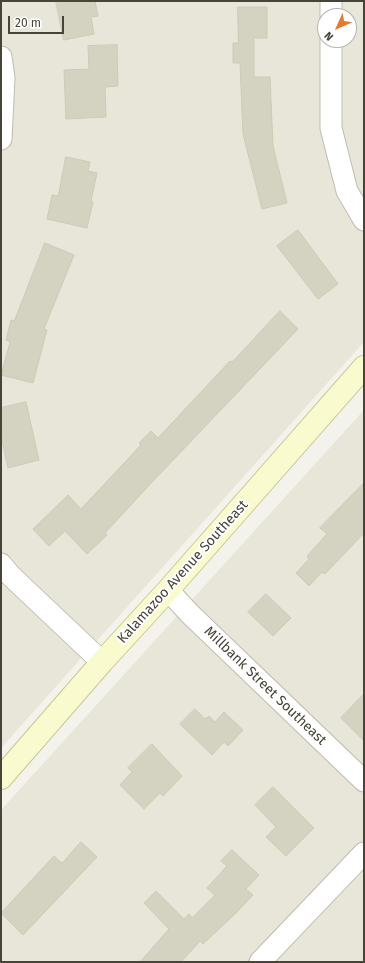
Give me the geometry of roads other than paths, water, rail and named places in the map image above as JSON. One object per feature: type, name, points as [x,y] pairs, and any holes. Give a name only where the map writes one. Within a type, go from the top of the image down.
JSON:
[{"type":"main road","name":"Kalamazoo Avenue Southeast","points":[[1,778],[364,367]]},
{"type":"street","points":[[331,48],[331,128],[347,191],[364,220]]},
{"type":"street","points":[[1,57],[4,78],[1,139]]},
{"type":"street","points":[[1,564],[11,576],[102,662]]},
{"type":"street","name":"Millbank Street Southeast","points":[[168,590],[189,613],[364,781]]},
{"type":"street","points":[[260,962],[364,853]]}]
